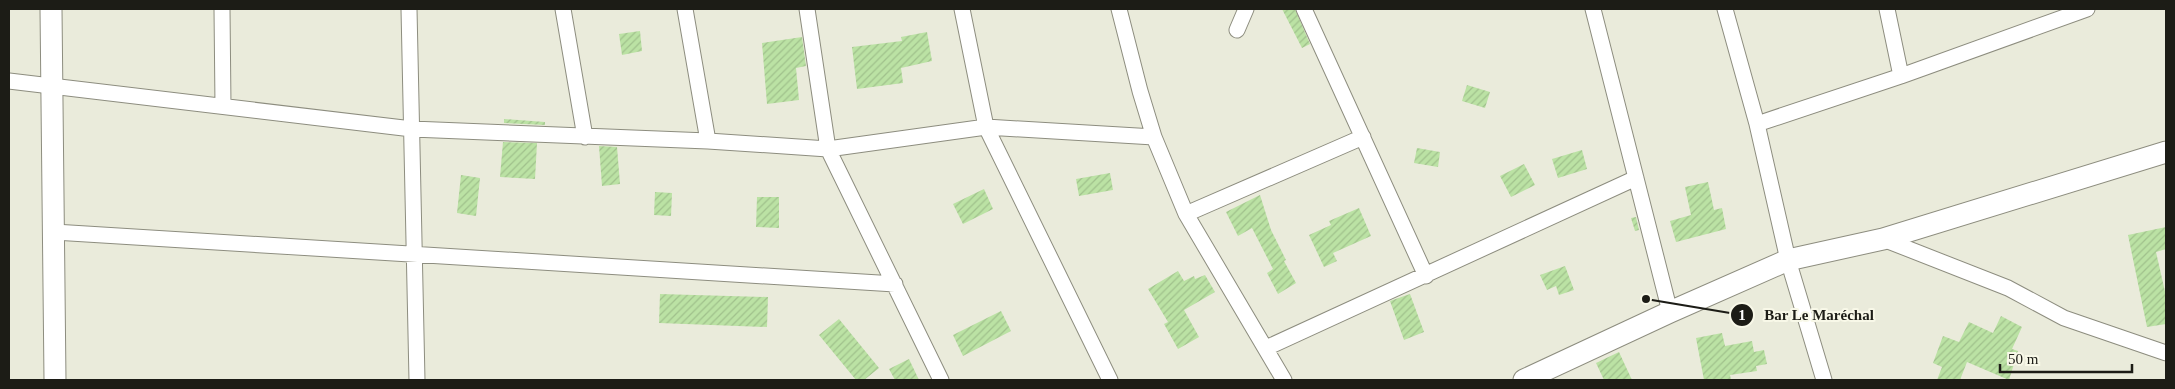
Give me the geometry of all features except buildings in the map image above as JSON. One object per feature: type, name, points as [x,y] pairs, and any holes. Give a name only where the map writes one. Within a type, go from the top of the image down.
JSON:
[{"type":"street","points":[[51,9],[55,380]]},
{"type":"street","points":[[222,9],[223,106]]},
{"type":"street","points":[[409,9],[416,380]]},
{"type":"street","points":[[563,9],[585,137]]},
{"type":"street","points":[[685,9],[708,141]]},
{"type":"street","points":[[807,9],[828,149],[941,380]]},
{"type":"street","points":[[962,9],[986,127],[1110,380]]},
{"type":"street","points":[[1119,9],[1154,137],[1186,214],[1284,380]]},
{"type":"street","points":[[1238,30],[1246,9]]},
{"type":"street","points":[[1304,9],[1426,276]]},
{"type":"street","points":[[1593,9],[1670,312]]},
{"type":"street","points":[[1725,9],[1757,124],[1788,260],[1824,380]]},
{"type":"street","points":[[1887,9],[1901,76]]},
{"type":"street","points":[[1757,124],[1901,76],[2087,9]]},
{"type":"street","points":[[9,82],[412,129],[708,141],[828,149],[986,127],[1154,137]]},
{"type":"street","points":[[1186,214],[1363,137]]},
{"type":"street","points":[[1524,380],[1788,260],[1883,240],[2166,152]]},
{"type":"street","points":[[1266,348],[1636,178]]},
{"type":"street","points":[[54,232],[895,284]]},
{"type":"street","points":[[1883,240],[2008,288],[2064,318],[2166,353]]},
{"type":"place","name":"Bar Le Maréchal","points":[[1646,299]]}]
